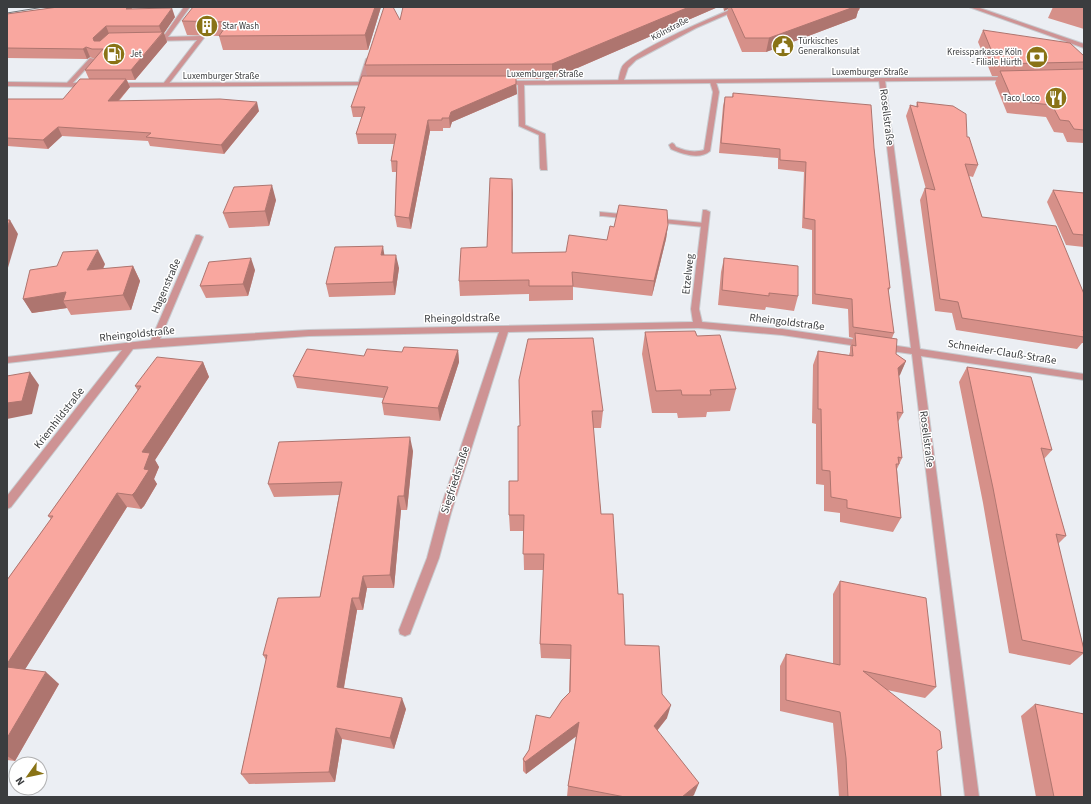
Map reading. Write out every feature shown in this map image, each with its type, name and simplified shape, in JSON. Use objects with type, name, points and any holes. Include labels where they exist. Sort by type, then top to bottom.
[{"type":"street","points":[[164,39],[188,7]]},
{"type":"street","name":"Kölnstraße","points":[[621,82],[625,67],[634,59],[728,10],[741,7]]},
{"type":"street","points":[[972,7],[1084,46]]},
{"type":"street","points":[[148,39],[201,38],[165,85]]},
{"type":"street","points":[[361,84],[372,51]]},
{"type":"street","points":[[68,85],[92,59]]},
{"type":"street","name":"Luxemburger Straße","points":[[497,83],[1014,79]]},
{"type":"street","name":"Rosellstraße","points":[[882,80],[972,797]]},
{"type":"street","points":[[672,145],[673,148],[680,151],[696,154],[707,151],[716,92],[713,82]]},
{"type":"street","points":[[521,83],[522,126],[542,134],[544,168]]},
{"type":"street","points":[[7,84],[90,85]]},
{"type":"street","name":"Luxemburger Straße","points":[[105,85],[377,84]]},
{"type":"street","name":"Etzelweg","points":[[698,324],[695,309],[706,212]]},
{"type":"street","points":[[603,214],[704,225]]},
{"type":"street","name":"Hagenstraße","points":[[154,343],[199,237]]},
{"type":"street","name":"Rheingoldstraße","points":[[7,360],[154,343],[309,333],[504,330],[698,324],[782,332],[916,351]]},
{"type":"street","name":"Siegfriedstraße","points":[[405,630],[433,558],[444,512],[504,330]]},
{"type":"street","name":"Kriemhildstraße","points":[[7,504],[112,371],[129,347]]},
{"type":"street","name":"Schneider-Clauß-Straße","points":[[916,351],[1084,377]]},
{"type":"building","points":[[58,7],[128,7],[126,9],[172,8],[159,26],[106,26],[93,38],[94,41],[100,41],[109,33],[163,32],[131,70],[85,70],[103,49],[92,49],[86,47],[83,49],[7,48],[7,14]]},
{"type":"building","points":[[193,7],[375,7],[365,35],[219,36],[229,22],[182,21]]},
{"type":"building","points":[[384,7],[393,7],[400,20],[403,7],[689,7],[552,64],[365,65]]},
{"type":"building","points":[[731,7],[854,7],[769,38],[745,38]]},
{"type":"building","points":[[983,30],[1070,43],[1084,56],[1084,62],[997,64]]},
{"type":"building","points":[[1084,69],[1084,130],[1074,129],[1069,121],[1060,120],[1052,105],[1013,101],[1000,71]]},
{"type":"building","points":[[362,76],[516,76],[516,84],[451,112],[449,118],[442,118],[442,120],[428,120],[409,218],[395,216],[397,161],[391,161],[396,134],[356,134],[365,107],[351,107]]},
{"type":"building","points":[[80,79],[126,79],[108,101],[220,99],[257,102],[221,145],[146,137],[151,133],[58,127],[43,140],[7,138],[7,99],[63,99]]},
{"type":"building","points":[[733,93],[871,105],[874,148],[890,288],[888,288],[894,333],[853,327],[852,299],[815,294],[815,220],[804,218],[806,162],[780,160],[780,149],[721,143],[725,97],[733,97]]},
{"type":"building","points":[[917,102],[953,106],[966,114],[967,137],[969,137],[978,165],[965,164],[982,217],[1056,226],[1084,294],[1084,337],[962,318],[958,302],[940,299],[925,188],[935,190],[910,105],[918,107]]},
{"type":"building","points":[[490,178],[512,179],[512,253],[566,252],[569,235],[607,240],[610,226],[614,227],[619,205],[667,210],[668,225],[654,281],[572,272],[573,286],[529,286],[529,280],[459,281],[461,248],[487,247]]},
{"type":"building","points":[[272,185],[265,211],[223,213],[234,187]]},
{"type":"building","points":[[1053,190],[1084,193],[1084,235],[1073,234]]},
{"type":"building","points":[[7,220],[10,220],[7,228]]},
{"type":"building","points":[[383,246],[381,255],[396,255],[393,282],[326,284],[335,247]]},
{"type":"building","points":[[98,250],[87,270],[133,266],[123,295],[63,301],[66,292],[23,299],[30,270],[57,266],[63,252]]},
{"type":"building","points":[[251,258],[243,284],[200,286],[209,262]]},
{"type":"building","points":[[724,258],[798,266],[798,296],[769,293],[769,296],[722,290]]},
{"type":"building","points":[[695,331],[697,336],[720,335],[736,389],[710,390],[711,395],[682,395],[681,390],[656,391],[645,332]]},
{"type":"building","points":[[855,333],[897,339],[896,354],[906,361],[898,368],[903,413],[897,412],[902,458],[898,457],[899,464],[896,464],[901,518],[847,508],[847,500],[831,497],[830,471],[822,470],[821,409],[818,409],[818,351],[853,356],[852,345],[856,346]]},
{"type":"building","points":[[593,338],[603,411],[592,411],[601,514],[613,514],[618,594],[623,594],[625,645],[659,646],[662,694],[671,705],[654,726],[699,783],[682,797],[625,797],[568,786],[579,722],[525,762],[523,759],[529,750],[536,715],[550,718],[562,700],[570,692],[571,645],[540,644],[544,554],[523,554],[524,515],[509,515],[509,481],[518,481],[518,426],[520,426],[519,380],[528,339]]},
{"type":"building","points":[[404,347],[458,350],[438,408],[382,403],[388,387],[293,376],[307,349],[364,356],[367,349],[402,352]]},
{"type":"building","points":[[157,357],[203,362],[142,452],[150,453],[144,469],[149,470],[135,492],[132,495],[117,493],[7,664],[7,580],[53,516],[48,516],[141,386],[135,386]]},
{"type":"building","points":[[967,367],[1031,377],[1052,450],[1041,448],[1066,536],[1056,534],[1084,653],[1022,640],[993,488]]},
{"type":"building","points":[[30,372],[22,401],[7,403],[7,376]]},
{"type":"building","points":[[410,437],[404,496],[398,496],[390,575],[363,576],[359,598],[352,598],[337,687],[402,698],[390,738],[336,728],[329,772],[241,774],[267,655],[263,655],[278,598],[320,597],[342,482],[268,484],[279,442]]},
{"type":"building","points":[[840,581],[926,598],[936,687],[863,671],[940,731],[942,748],[937,751],[941,797],[848,797],[846,758],[840,712],[786,700],[786,654],[840,665]]},
{"type":"building","points":[[7,667],[46,672],[7,738]]},
{"type":"building","points":[[1035,704],[1084,714],[1084,797],[1054,797]]},
{"type":"tram line","points":[[7,13],[44,7]]},
{"type":"place","name":"Star Wash","points":[[207,26]]},
{"type":"place","name":"Türkisches Generalkonsulat","points":[[783,46]]},
{"type":"place","name":"Jet","points":[[114,54]]},
{"type":"place","name":"Kreissparkasse Köln - Filiale Hürth","points":[[1037,57]]},
{"type":"place","name":"Taco Loco","points":[[1056,98]]}]
